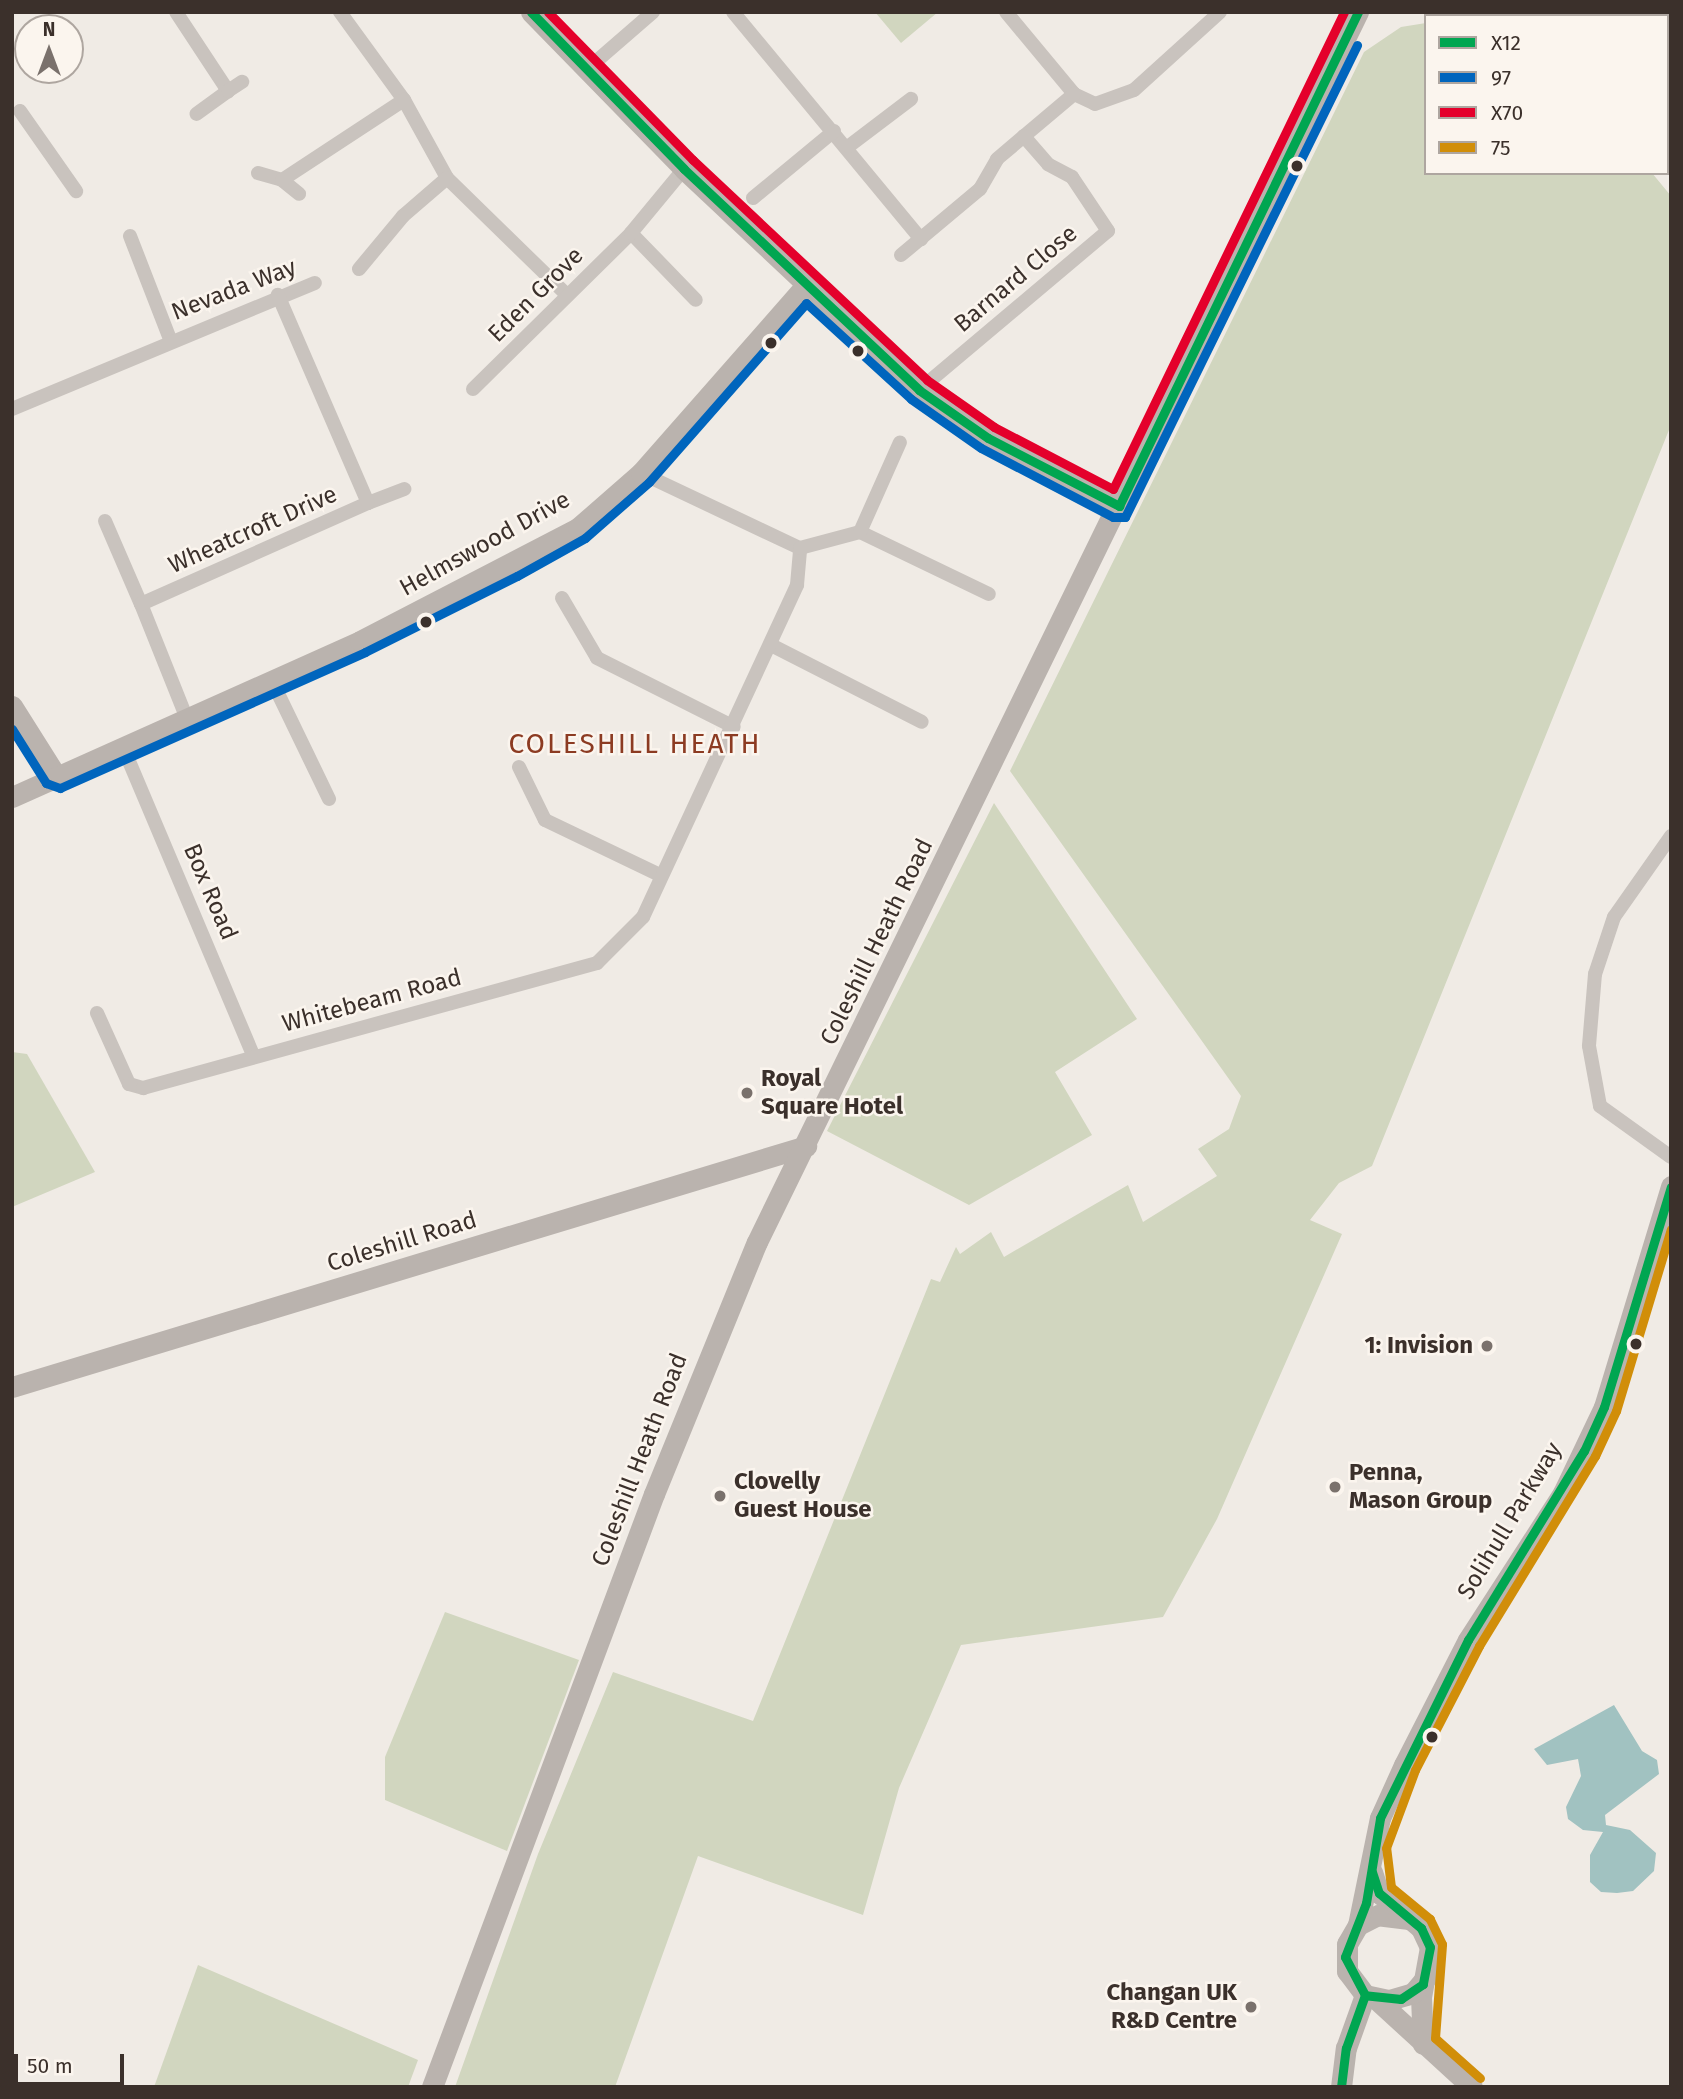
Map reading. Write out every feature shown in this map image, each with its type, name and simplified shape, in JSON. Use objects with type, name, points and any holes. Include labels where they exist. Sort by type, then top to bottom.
[{"type":"street","points":[[176,12],[229,91]]},
{"type":"street","points":[[340,12],[404,100],[447,178],[567,295]]},
{"type":"street","points":[[531,12],[584,71],[684,169],[805,286],[919,390],[988,438],[1119,506]]},
{"type":"street","points":[[584,71],[653,12]]},
{"type":"street","points":[[733,12],[849,146],[921,239]]},
{"type":"street","points":[[1006,12],[1074,94],[1095,104],[1122,97],[1220,12]]},
{"type":"street","name":"Coleshill Heath Road","points":[[432,2087],[713,1343],[806,1146],[1358,12]]},
{"type":"street","name":"Coleshill Heath Road","points":[[1346,40],[1374,12]]},
{"type":"street","points":[[196,114],[242,82]]},
{"type":"street","points":[[901,256],[980,189],[997,159],[1074,94]]},
{"type":"street","points":[[849,146],[911,99]]},
{"type":"street","points":[[282,180],[404,100]]},
{"type":"street","points":[[15,109],[76,191]]},
{"type":"street","points":[[753,198],[834,131]]},
{"type":"street","name":"Barnard Close","points":[[919,390],[1108,231],[1072,177],[1048,164],[1024,136]]},
{"type":"street","name":"Eden Grove","points":[[473,389],[631,233],[684,169]]},
{"type":"street","points":[[257,173],[282,180],[299,194]]},
{"type":"street","points":[[359,269],[403,216],[447,178]]},
{"type":"street","points":[[631,233],[695,300]]},
{"type":"street","name":"Nevada Way","points":[[130,236],[170,339]]},
{"type":"street","name":"Nevada Way","points":[[12,409],[170,339],[278,295],[315,283]]},
{"type":"street","name":"Helmswood Drive","points":[[12,797],[272,681],[578,528],[641,473],[805,286]]},
{"type":"street","name":"Wheatcroft Drive","points":[[141,604],[368,503],[278,295]]},
{"type":"street","points":[[860,532],[900,442]]},
{"type":"street","points":[[641,473],[800,548],[860,532],[989,594]]},
{"type":"street","points":[[368,503],[404,489]]},
{"type":"street","points":[[105,521],[187,719]]},
{"type":"street","name":"Whitebeam Road","points":[[97,1013],[129,1084],[138,1088],[597,963],[643,917],[771,645],[802,568],[800,548]]},
{"type":"street","points":[[562,598],[597,658],[734,727]]},
{"type":"street","points":[[771,645],[922,722]]},
{"type":"street","points":[[272,681],[329,799]]},
{"type":"street","points":[[12,706],[57,776]]},
{"type":"street","name":"Box Road","points":[[123,747],[253,1055]]},
{"type":"street","points":[[519,767],[545,820],[660,876]]},
{"type":"street","points":[[1671,836],[1614,916],[1595,974],[1590,1046],[1600,1106],[1671,1157]]},
{"type":"street","name":"Coleshill Road","points":[[12,1387],[806,1146]]},
{"type":"street","name":"Solihull Parkway","points":[[1358,1925],[1372,1872],[1380,1818],[1404,1765],[1468,1640],[1563,1493],[1604,1407],[1671,1186]]},
{"type":"street","points":[[1372,1872],[1379,1893],[1409,1919],[1430,1947],[1428,1975],[1421,1997],[1423,2043]]},
{"type":"street","points":[[1409,1919],[1378,1915],[1358,1925],[1345,1957],[1371,1997],[1472,2087]]},
{"type":"street","points":[[1371,1997],[1401,1999],[1428,1975]]},
{"type":"street","points":[[1342,2087],[1346,2048],[1371,1997]]},
{"type":"green space","points":[[875,12],[938,12],[901,43]]},
{"type":"green space","points":[[1424,23],[1424,175],[1654,175],[1671,196],[1671,425],[1372,1166],[1339,1183],[1310,1220],[1342,1234],[1217,1519],[1163,1617],[961,1645],[899,1788],[863,1915],[698,1856],[615,2087],[455,2087],[538,1854],[613,1672],[753,1721],[931,1279],[940,1282],[956,1247],[960,1254],[991,1232],[1004,1257],[1128,1185],[1143,1222],[1217,1176],[1198,1149],[1229,1129],[1241,1096],[1010,771],[1364,52],[1401,27]]},
{"type":"green space","points":[[994,803],[1137,1019],[1055,1072],[1092,1135],[969,1205],[827,1131]]},
{"type":"green space","points":[[12,1052],[27,1054],[95,1172],[12,1207]]},
{"type":"green space","points":[[445,1612],[579,1660],[507,1851],[385,1800],[385,1757]]},
{"type":"green space","points":[[198,1965],[418,2060],[408,2087],[154,2087]]},
{"type":"water","points":[[1614,1705],[1642,1751],[1657,1760],[1659,1774],[1605,1815],[1606,1825],[1630,1830],[1656,1853],[1654,1871],[1633,1891],[1617,1893],[1601,1892],[1590,1882],[1590,1855],[1603,1832],[1583,1830],[1568,1819],[1566,1807],[1581,1776],[1578,1759],[1547,1765],[1534,1749]]},
{"type":"transit line","name":"X12","points":[[531,12],[684,169],[919,390],[988,438],[1119,506],[1358,12]]},
{"type":"transit line","name":"X70","points":[[548,12],[693,160],[927,380],[994,427],[1113,489],[1344,12]]},
{"type":"transit line","name":"97","points":[[12,729],[46,783],[60,788],[365,652],[517,576],[585,538],[649,482],[806,303],[911,399],[981,448],[1113,517],[1125,517],[1357,45]]},
{"type":"transit line","name":"X12","points":[[1372,1872],[1379,1893],[1421,1928],[1430,1947],[1423,1984],[1401,1999],[1365,1995],[1345,1957],[1366,1903],[1380,1818],[1468,1640],[1584,1451],[1604,1407],[1671,1187]]},
{"type":"transit line","name":"75","points":[[1480,2078],[1435,2038],[1442,1944],[1430,1919],[1391,1887],[1386,1848],[1415,1770],[1479,1646],[1595,1456],[1616,1411],[1671,1229]]},
{"type":"transit line","name":"X12","points":[[1341,2087],[1346,2048],[1365,1995]]},
{"type":"place","name":"Royal Square Hotel","points":[[747,1093]]},
{"type":"place","name":"1: Invision","points":[[1487,1346]]},
{"type":"place","name":"Penna, Mason Group","points":[[1335,1487]]},
{"type":"place","name":"Clovelly Guest House","points":[[720,1496]]},
{"type":"place","name":"Changan UK R&D Centre","points":[[1251,2007]]},
{"type":"district","name":"COLESHILL HEATH","points":[[635,744]]}]
